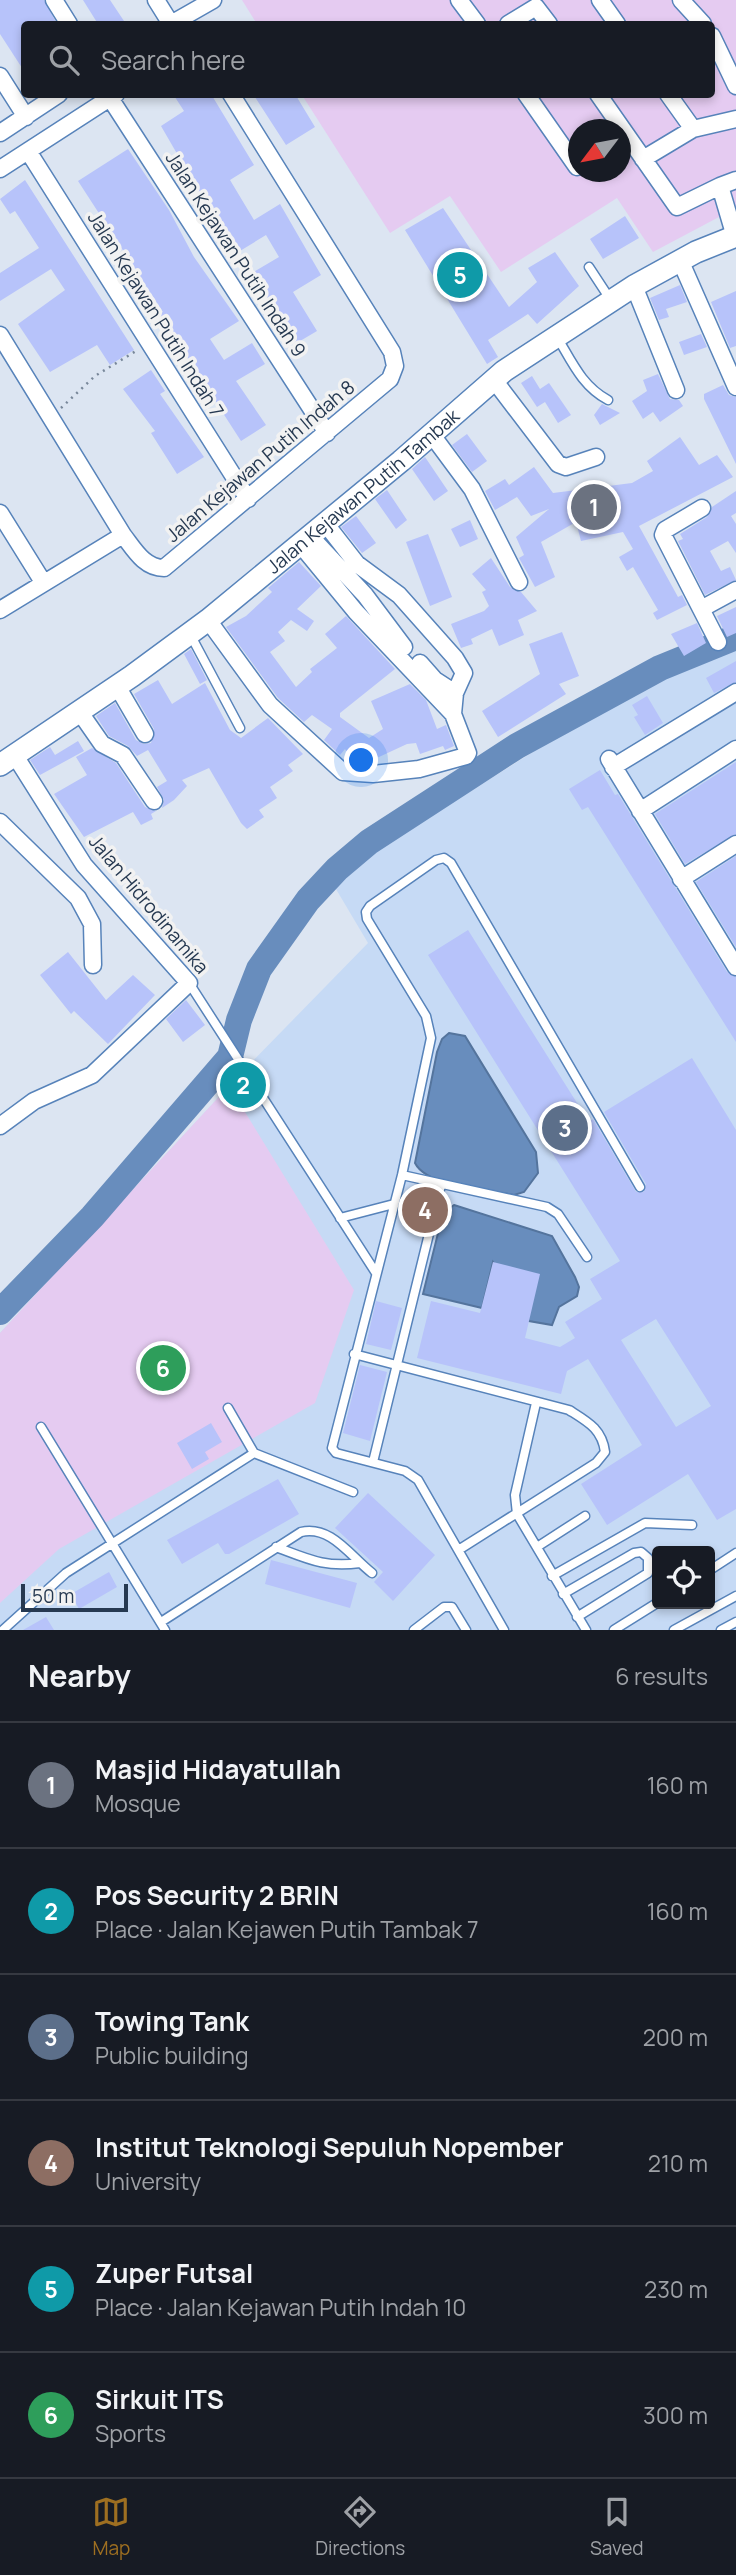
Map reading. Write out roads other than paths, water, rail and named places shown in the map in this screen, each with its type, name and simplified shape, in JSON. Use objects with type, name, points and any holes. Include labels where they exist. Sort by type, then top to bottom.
[{"type":"street","points":[[54,0],[67,21]]},
{"type":"street","points":[[156,0],[169,21]]},
{"type":"street","points":[[176,21],[213,0]]},
{"type":"street","points":[[460,0],[475,21]]},
{"type":"street","points":[[514,0],[524,14]]},
{"type":"street","points":[[600,0],[615,21]]},
{"type":"street","points":[[681,0],[699,21]]},
{"type":"street","points":[[513,21],[536,6],[547,21]]},
{"type":"street","points":[[715,42],[736,86]]},
{"type":"street","points":[[0,76],[26,117]]},
{"type":"street","points":[[0,133],[53,98]]},
{"type":"street","points":[[0,169],[110,98]]},
{"type":"street","name":"Jalan Kejawan Putih Indah 9","points":[[114,98],[327,433]]},
{"type":"street","name":"Jalan Kejawan Putih Indah 8","points":[[0,335],[123,535],[145,562],[155,568],[164,568],[390,379],[395,366],[392,352],[233,98]]},
{"type":"street","points":[[529,98],[568,154]]},
{"type":"street","points":[[601,98],[677,207],[736,180]]},
{"type":"street","points":[[671,98],[693,129]]},
{"type":"street","points":[[643,159],[693,129],[736,119]]},
{"type":"street","name":"Jalan Kejawan Putih Indah 7","points":[[28,151],[248,499]]},
{"type":"street","points":[[720,186],[736,237]]},
{"type":"street","name":"Jalan Kejawan Putih Tambak","points":[[7,760],[117,686],[208,620],[432,435],[494,380],[634,286],[680,260],[736,237]]},
{"type":"street","points":[[680,260],[736,387]]},
{"type":"street","points":[[634,286],[676,390]]},
{"type":"street","points":[[494,380],[558,464],[566,467],[596,457]]},
{"type":"street","points":[[432,435],[472,489],[519,582]]},
{"type":"street","points":[[702,508],[665,530],[663,535],[719,642]]},
{"type":"street","points":[[0,513],[43,582]]},
{"type":"street","points":[[0,610],[123,535]]},
{"type":"street","points":[[312,535],[399,595],[455,658],[464,673],[455,693],[453,714]]},
{"type":"street","points":[[312,535],[365,595],[399,643],[435,680],[455,693]]},
{"type":"street","points":[[208,620],[270,705],[343,772],[373,774],[419,769],[466,756],[468,753],[453,714],[356,612],[312,535]]},
{"type":"street","points":[[365,595],[377,579]]},
{"type":"street","points":[[701,609],[736,590]]},
{"type":"street","points":[[117,686],[145,734]]},
{"type":"street","points":[[736,692],[611,763],[736,967]]},
{"type":"street","points":[[79,710],[102,744],[123,755],[154,801]]},
{"type":"street","points":[[640,811],[736,749]]},
{"type":"street","name":"Jalan Hidrodinamika","points":[[7,760],[84,865],[189,982]]},
{"type":"street","points":[[0,822],[78,898],[92,924],[93,965]]},
{"type":"street","points":[[681,879],[736,845]]},
{"type":"street","points":[[721,944],[736,935]]},
{"type":"street","points":[[0,1126],[34,1101],[92,1075],[189,982]]},
{"type":"lane","points":[[589,267],[611,301]]},
{"type":"lane","points":[[557,337],[591,390],[608,400]]},
{"type":"lane","points":[[190,633],[240,728]]},
{"type":"lane","points":[[505,1630],[418,1480],[405,1471],[336,1453],[332,1448],[402,1175],[431,1038],[430,1027],[366,912],[370,906],[444,858],[450,863],[640,1187]]},
{"type":"lane","name":"Jalan Hidrodinamika","points":[[189,982],[376,1273]]},
{"type":"lane","points":[[402,1175],[547,1207],[558,1214],[587,1257]]},
{"type":"lane","points":[[373,1462],[441,1185]]},
{"type":"lane","points":[[340,1218],[394,1203]]},
{"type":"lane","points":[[354,1354],[569,1410],[593,1425],[603,1438],[605,1452],[596,1463],[460,1549]]},
{"type":"lane","points":[[536,1403],[515,1495],[517,1514],[586,1630]]},
{"type":"lane","points":[[228,1408],[254,1453],[353,1492]]},
{"type":"lane","points":[[41,1426],[163,1626],[276,1546],[301,1532],[314,1529],[326,1532],[372,1573]]},
{"type":"lane","points":[[3,1630],[66,1573],[254,1453]]},
{"type":"lane","points":[[537,1548],[585,1516]]},
{"type":"lane","points":[[552,1576],[645,1523],[692,1525]]},
{"type":"lane","points":[[276,1546],[319,1564],[337,1567],[360,1563]]},
{"type":"lane","points":[[563,1594],[634,1553],[641,1552],[648,1558],[648,1573],[577,1617]]},
{"type":"lane","points":[[715,1567],[736,1553]]},
{"type":"lane","points":[[674,1630],[736,1596]]},
{"type":"lane","points":[[614,1630],[652,1606]]},
{"type":"lane","points":[[414,1630],[444,1607],[452,1607],[466,1630]]},
{"type":"lane","points":[[721,1630],[736,1622]]},
{"type":"water","points":[[449,1033],[465,1036],[536,1152],[538,1173],[524,1192],[514,1195],[445,1182],[422,1171],[415,1163],[437,1052],[442,1039]]},
{"type":"water","points":[[454,1205],[552,1236],[579,1287],[577,1296],[559,1307],[552,1325],[529,1321],[493,1262],[482,1308],[423,1294],[443,1213]]},
{"type":"waterway","points":[[0,1312],[92,1217],[230,1057],[239,1020],[259,969],[308,900],[337,869],[369,842],[517,746],[660,668],[736,637]]},
{"type":"place","name":"Zuper Futsal","points":[[460,275]]},
{"type":"place","name":"Masjid Hidayatullah","points":[[594,507]]},
{"type":"place","name":"Pos Security 2 BRIN","points":[[243,1085]]},
{"type":"place","name":"Towing Tank","points":[[565,1128]]},
{"type":"place","name":"Institut Teknologi Sepuluh Nopember","points":[[425,1210]]},
{"type":"place","name":"Sirkuit ITS","points":[[163,1368]]}]
